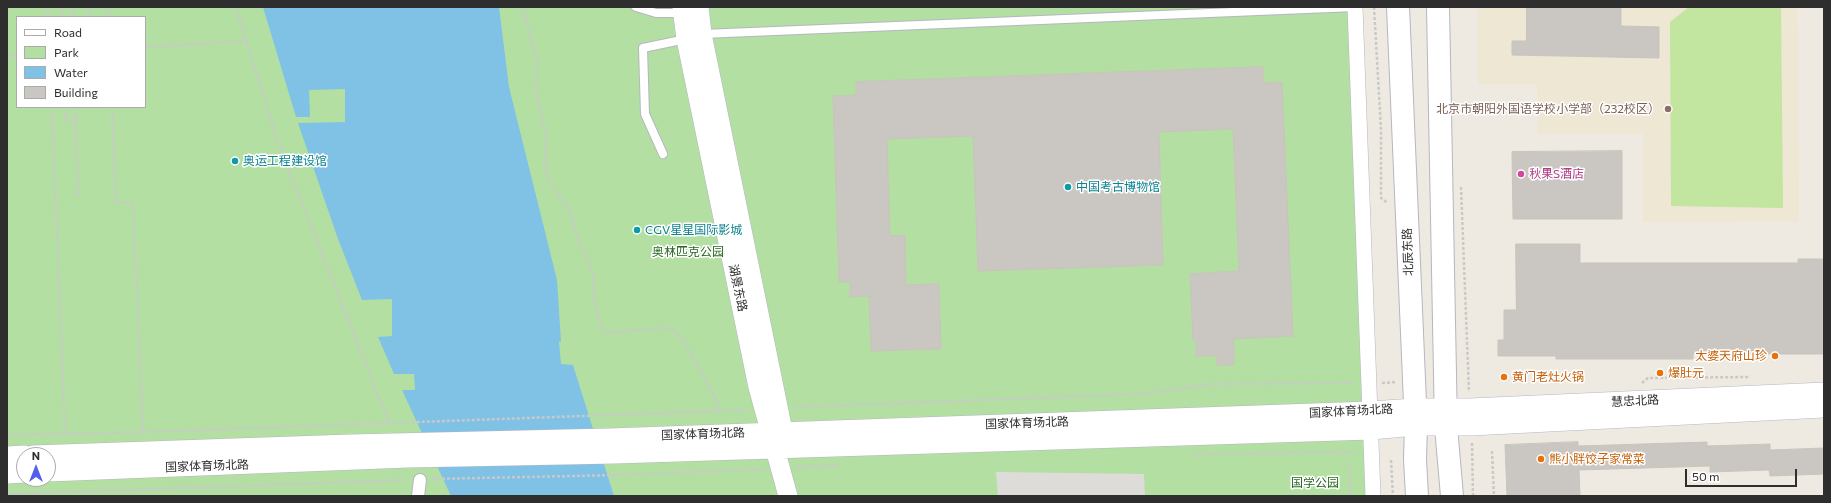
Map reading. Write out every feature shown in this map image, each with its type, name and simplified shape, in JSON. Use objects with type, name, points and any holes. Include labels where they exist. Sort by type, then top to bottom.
[{"type":"main road","name":"北辰东路","points":[[1398,7],[1413,382],[1416,417],[1415,460],[1417,496]]},
{"type":"main road","points":[[1438,7],[1446,418],[1452,496]]},
{"type":"street","points":[[1355,7],[1373,496]]},
{"type":"street","name":"湖景东路","points":[[688,9],[771,408],[779,440],[788,496]]},
{"type":"street","name":"慧忠北路","points":[[1470,417],[1824,392]]},
{"type":"street","name":"慧忠北路","points":[[1446,418],[1824,408]]},
{"type":"street","name":"国家体育场北路","points":[[56,454],[350,444],[410,448],[612,446],[779,440],[1370,411],[1416,417],[1446,418]]},
{"type":"street","name":"国家体育场北路","points":[[779,440],[1371,430],[1416,417]]},
{"type":"street","name":"湖景东路","points":[[779,440],[800,496]]},
{"type":"street","name":"国家体育场北路","points":[[56,472],[366,460],[410,448]]},
{"type":"street","points":[[418,496],[424,479]]},
{"type":"lane","points":[[636,7],[656,14],[688,9]]},
{"type":"lane","points":[[663,154],[645,114],[643,48],[694,37],[1355,7]]},
{"type":"path","points":[[236,7],[276,137],[390,423],[410,448]]},
{"type":"path","points":[[525,7],[525,16],[537,61],[536,93],[546,134],[545,165],[549,182],[570,210],[576,234],[593,273],[594,300],[602,330],[606,333],[662,328],[674,330],[682,338],[716,400],[719,411]]},
{"type":"path","points":[[1374,7],[1381,129],[1381,198],[1407,218]]},
{"type":"path","points":[[146,47],[247,41]]},
{"type":"path","points":[[52,108],[65,434]]},
{"type":"path","points":[[65,108],[66,121],[76,121]]},
{"type":"path","points":[[76,108],[78,195]]},
{"type":"path","points":[[112,108],[116,203],[133,203],[143,432]]},
{"type":"path","points":[[1461,184],[1466,356],[1473,496]]},
{"type":"path","points":[[7,435],[403,423],[1140,394],[1211,384],[1413,382]]},
{"type":"path","points":[[1492,451],[1494,496]]},
{"type":"path","points":[[1392,460],[1393,496]]},
{"type":"path","points":[[1349,464],[1351,496]]},
{"type":"path","points":[[7,494],[424,479],[618,475]]},
{"type":"shaded area","name":"北京市朝阳外国语学校小学部（232校区）","points":[[1478,7],[1798,7],[1799,221],[1643,222],[1643,134],[1538,134],[1537,84],[1478,84]]},
{"type":"shaded area","points":[[996,472],[1144,474],[1145,496],[998,496]]},
{"type":"green space","name":"奥林匹克公园","points":[[7,7],[1350,7],[1368,496],[7,496]]},
{"type":"green space","points":[[1689,7],[1781,7],[1783,208],[1671,206],[1670,22]]},
{"type":"water","points":[[263,7],[499,7],[509,87],[557,280],[561,364],[573,365],[614,496],[451,496],[402,390],[415,390],[414,374],[394,374],[378,337],[392,336],[392,299],[362,300],[338,239],[298,123],[345,122],[345,89],[309,90],[310,117],[296,117]]},
{"type":"building","points":[[1527,7],[1621,7],[1621,26],[1659,27],[1659,58],[1512,55],[1512,41],[1526,41]]},
{"type":"building","name":"中国考古博物馆","points":[[1263,67],[1263,83],[1282,82],[1293,336],[1234,339],[1234,365],[1217,365],[1217,356],[1196,356],[1196,340],[1193,340],[1190,274],[1239,271],[1233,129],[1159,132],[1163,265],[978,271],[973,136],[887,139],[890,236],[905,235],[906,285],[939,284],[941,349],[871,351],[869,296],[850,297],[850,282],[839,282],[833,96],[856,95],[856,82]]},
{"type":"building","points":[[1622,151],[1622,219],[1513,219],[1512,152]]},
{"type":"building","points":[[1516,244],[1580,244],[1580,263],[1798,263],[1798,259],[1824,259],[1824,354],[1693,354],[1693,359],[1556,359],[1556,356],[1498,356],[1498,340],[1504,340],[1504,310],[1516,310]]},
{"type":"building","points":[[1578,442],[1578,446],[1707,442],[1707,446],[1770,444],[1770,450],[1824,448],[1824,474],[1770,476],[1769,470],[1710,472],[1710,466],[1579,470],[1580,496],[1507,496],[1505,445]]},
{"type":"place","name":"北京市朝阳外国语学校小学部（232校区）","points":[[1668,109]]},
{"type":"place","name":"奥运工程建设馆","points":[[235,161]]},
{"type":"place","name":"秋果S酒店","points":[[1521,174]]},
{"type":"place","name":"中国考古博物馆","points":[[1068,187]]},
{"type":"place","name":"CGV星星国际影城","points":[[637,230]]},
{"type":"place","name":"太婆天府山珍","points":[[1775,356]]},
{"type":"place","name":"爆肚元","points":[[1660,373]]},
{"type":"place","name":"黄门老灶火锅","points":[[1504,377]]},
{"type":"place","name":"熊小胖饺子家常菜","points":[[1541,459]]},
{"type":"park label","name":"国学公园","points":[[1315,483]]}]
